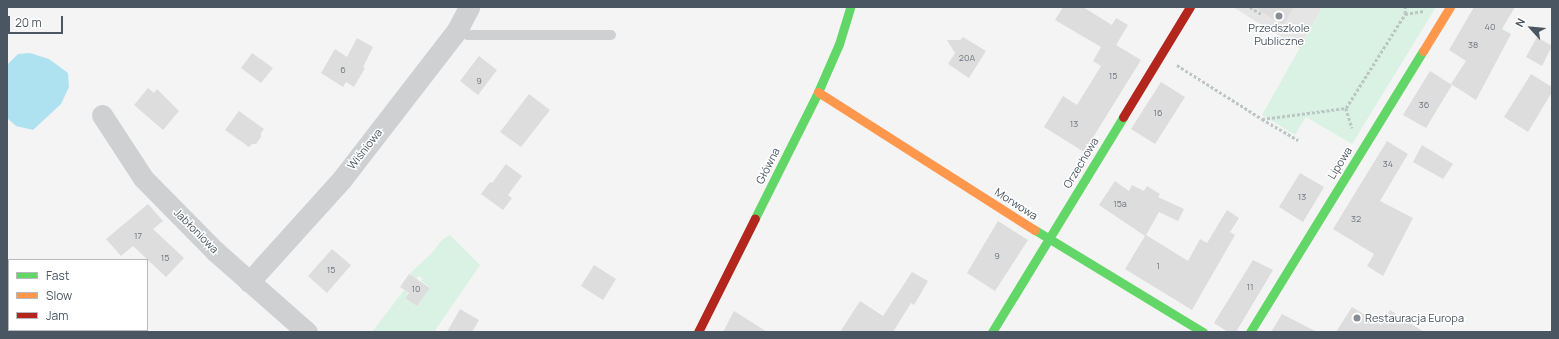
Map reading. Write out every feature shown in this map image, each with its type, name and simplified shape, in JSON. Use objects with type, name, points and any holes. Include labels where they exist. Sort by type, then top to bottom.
[{"type":"street","name":"Wiśniowa","points":[[249,282],[342,179],[457,30],[469,7]]},
{"type":"street","name":"Główna","points":[[698,332],[818,92],[839,44],[850,7]]},
{"type":"street","name":"Orzechowa","points":[[995,331],[1190,7]]},
{"type":"street","name":"Lipowa","points":[[1250,332],[1450,7]]},
{"type":"street","name":"Morwowa","points":[[818,92],[1049,239],[1203,332]]},
{"type":"street","name":"Jabłoniowa","points":[[102,115],[143,178],[215,251],[307,332]]},
{"type":"lane","points":[[457,30],[468,35],[611,35]]},
{"type":"path","points":[[1250,7],[1261,14]]},
{"type":"path","points":[[1262,119],[1346,108],[1405,14],[1405,7]]},
{"type":"path","points":[[1175,63],[1262,119],[1298,140]]},
{"type":"shaded area","points":[[1233,7],[1323,7],[1299,48]]},
{"type":"green space","points":[[1323,7],[1436,7],[1352,144],[1306,117],[1295,135],[1262,115]]},
{"type":"green space","points":[[450,235],[480,265],[434,332],[372,332],[404,290],[408,293],[405,298],[417,306],[430,287],[421,281],[423,279],[419,276],[416,279],[409,274],[431,254],[442,240]]},
{"type":"water","points":[[30,53],[49,59],[68,73],[69,87],[61,104],[33,130],[16,126],[7,118],[7,65],[18,54]]},
{"type":"building","points":[[1063,7],[1083,7],[1112,25],[1116,18],[1128,25],[1116,45],[1141,60],[1084,152],[1044,127],[1063,96],[1077,105],[1101,66],[1093,61],[1101,47],[1055,20]]},
{"type":"building","name":"Przedszkole Publiczne","points":[[1254,7],[1294,7],[1283,25]]},
{"type":"building","points":[[1474,7],[1515,7],[1502,29],[1511,34],[1476,100],[1451,84],[1466,61],[1449,50]]},
{"type":"building","points":[[963,37],[986,51],[969,78],[948,64],[955,53],[947,40],[960,40]]},
{"type":"building","points":[[1537,37],[1552,46],[1542,66],[1526,57]]},
{"type":"building","points":[[357,38],[373,47],[363,67],[365,68],[354,87],[346,82],[343,87],[321,73],[335,49],[347,57]]},
{"type":"building","points":[[252,53],[273,68],[261,83],[241,68]]},
{"type":"building","points":[[479,56],[497,70],[478,95],[460,81]]},
{"type":"building","points":[[1430,71],[1452,85],[1426,128],[1403,115]]},
{"type":"building","points":[[1531,74],[1552,87],[1552,92],[1528,132],[1504,117]]},
{"type":"building","points":[[1161,82],[1185,97],[1155,144],[1131,129]]},
{"type":"building","points":[[148,88],[154,93],[157,89],[179,111],[163,130],[134,105]]},
{"type":"building","points":[[529,94],[550,110],[521,147],[500,132]]},
{"type":"building","points":[[239,111],[264,129],[256,144],[252,144],[249,147],[225,130]]},
{"type":"building","points":[[1387,141],[1408,154],[1380,201],[1413,218],[1383,276],[1367,266],[1374,254],[1333,229]]},
{"type":"building","points":[[1422,145],[1453,164],[1443,179],[1413,162]]},
{"type":"building","points":[[506,164],[522,176],[508,195],[512,198],[503,210],[481,194],[490,182],[492,183]]},
{"type":"building","points":[[1300,173],[1324,187],[1303,222],[1279,207]]},
{"type":"building","points":[[1115,181],[1129,191],[1132,185],[1144,191],[1147,186],[1160,194],[1158,197],[1184,209],[1178,221],[1159,212],[1146,235],[1188,261],[1200,239],[1207,243],[1227,210],[1239,218],[1230,232],[1235,235],[1192,310],[1125,269],[1145,236],[1099,205]]},
{"type":"building","points":[[148,204],[163,221],[153,229],[184,258],[166,277],[133,246],[121,256],[106,239]]},
{"type":"building","points":[[998,221],[1028,240],[995,291],[967,273]]},
{"type":"building","points":[[332,249],[351,265],[327,293],[308,276]]},
{"type":"building","points":[[1253,260],[1273,270],[1236,332],[1228,332],[1214,323]]},
{"type":"building","points":[[594,265],[616,279],[603,300],[581,286]]},
{"type":"building","points":[[912,272],[928,281],[914,305],[911,303],[893,332],[840,332],[860,301],[883,316]]},
{"type":"building","points":[[409,274],[430,288],[417,306],[405,298],[409,293],[400,287]]},
{"type":"building","name":"Restauracja Europa","points":[[1352,307],[1381,325],[1390,310],[1424,332],[1336,332]]},
{"type":"building","points":[[460,309],[479,320],[472,332],[447,332]]},
{"type":"building","points":[[734,311],[767,332],[723,332]]},
{"type":"building","points":[[1282,314],[1317,332],[1271,332]]},
{"type":"traffic: fast","points":[[755,218],[818,92],[839,44],[850,7]]},
{"type":"traffic: fast","points":[[1250,332],[1423,51]]},
{"type":"traffic: fast","points":[[992,332],[1123,117]]},
{"type":"traffic: fast","points":[[1035,230],[1203,332]]},
{"type":"traffic: slow","points":[[1423,51],[1450,7]]},
{"type":"traffic: slow","points":[[818,92],[1035,230]]},
{"type":"traffic: jam","points":[[1123,117],[1190,7]]},
{"type":"traffic: jam","points":[[698,332],[755,218]]},
{"type":"place","name":"Przedszkole Publiczne","points":[[1279,16]]},
{"type":"place","name":"Restauracja Europa","points":[[1357,318]]}]
